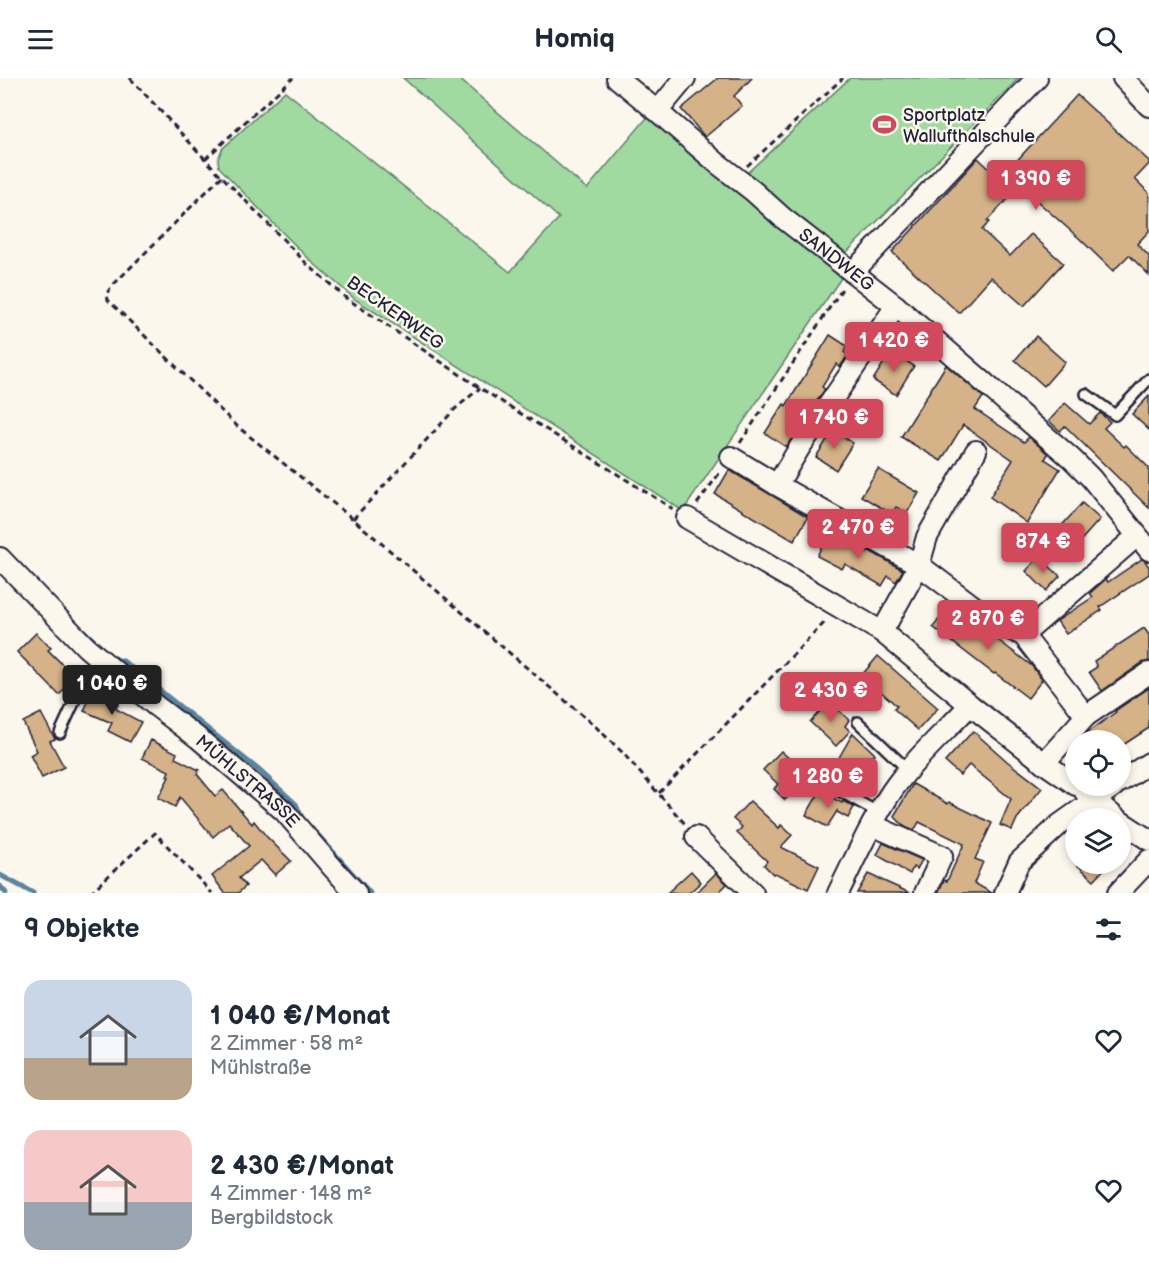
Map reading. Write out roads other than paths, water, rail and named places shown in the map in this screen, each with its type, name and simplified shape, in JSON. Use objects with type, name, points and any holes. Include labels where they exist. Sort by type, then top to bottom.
[{"type":"street","name":"SANDWEG","points":[[617,78],[783,218],[896,306],[1072,459],[1091,478],[1143,543]]},
{"type":"street","points":[[661,106],[685,78]]},
{"type":"street","points":[[853,272],[1037,78]]},
{"type":"street","points":[[1123,78],[1149,106]]},
{"type":"street","points":[[777,485],[800,447],[896,306]]},
{"type":"street","points":[[882,632],[919,565],[927,537],[976,451]]},
{"type":"street","points":[[731,457],[919,565],[997,624],[1023,635],[1086,716]]},
{"type":"street","points":[[687,518],[882,632],[970,705],[1065,778]]},
{"type":"street","points":[[1023,635],[1143,543]]},
{"type":"street","name":"MÜHLSTRASSE","points":[[0,558],[96,656],[284,811],[356,893]]},
{"type":"street","points":[[1044,763],[1086,716],[1149,673]]},
{"type":"street","points":[[838,893],[875,819],[893,790],[908,770],[970,705]]},
{"type":"street","points":[[1131,775],[1149,763]]},
{"type":"street","points":[[1091,796],[1105,808]]},
{"type":"street","points":[[1005,893],[1019,862],[1059,825],[1099,796]]},
{"type":"street","points":[[875,819],[942,856],[925,893]]},
{"type":"street","points":[[1131,828],[1149,840]]},
{"type":"street","points":[[696,837],[753,893]]},
{"type":"street","points":[[1118,893],[1149,860]]},
{"type":"lane","points":[[1086,394],[1115,415],[1149,379]]},
{"type":"lane","points":[[60,733],[96,656]]},
{"type":"lane","points":[[858,722],[908,770]]},
{"type":"lane","points":[[816,778],[875,819]]},
{"type":"waterway","points":[[84,631],[99,645]]},
{"type":"waterway","points":[[110,656],[123,661],[260,771],[296,804],[302,818]]},
{"type":"waterway","points":[[317,834],[370,893]]},
{"type":"waterway","points":[[0,875],[33,893]]},
{"type":"waterway","points":[[0,886],[6,893]]},
{"type":"place","name":"Sportplatz Wallufthalschule","points":[[885,125]]}]
